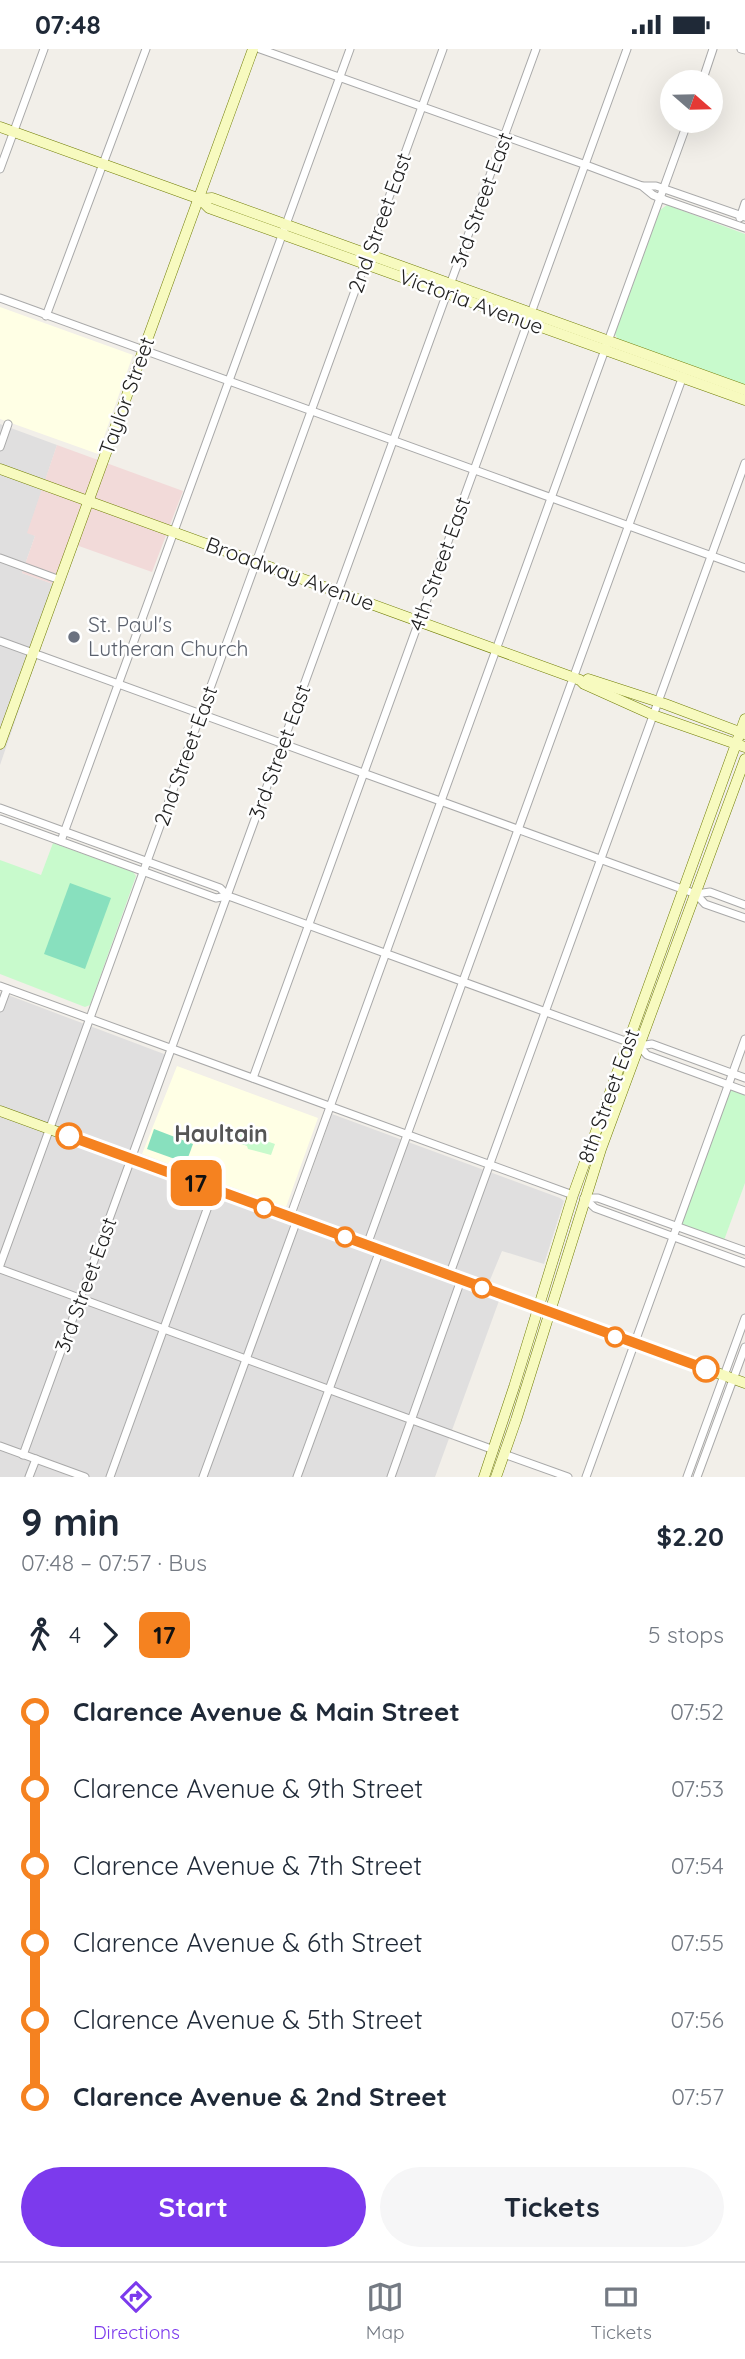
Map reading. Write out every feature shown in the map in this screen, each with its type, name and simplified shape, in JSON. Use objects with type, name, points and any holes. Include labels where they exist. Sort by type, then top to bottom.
[{"type":"main road","name":"Taylor Street","points":[[0,744],[3,727],[33,653],[254,49]]},
{"type":"main road","name":"Victoria Avenue","points":[[0,127],[200,199],[212,198],[283,229],[607,346],[684,373],[745,390]]},
{"type":"main road","name":"Victoria Avenue","points":[[684,373],[745,400]]},
{"type":"main road","name":"Broadway Avenue","points":[[0,469],[577,679],[653,715],[741,745]]},
{"type":"main road","name":"Broadway Avenue","points":[[577,679],[586,679],[658,702],[743,733]]},
{"type":"main road","name":"8th Street East","points":[[484,1477],[499,1452],[548,1312],[579,1197],[628,1042],[741,745],[745,719]]},
{"type":"main road","name":"8th Street East","points":[[496,1477],[499,1452],[538,1308],[745,759]]},
{"type":"main road","points":[[0,1111],[745,1383]]},
{"type":"street","points":[[0,169],[44,49]]},
{"type":"street","points":[[46,316],[146,49]]},
{"type":"street","points":[[260,49],[586,165],[642,187],[659,197],[741,227],[745,203]]},
{"type":"street","points":[[61,841],[350,49]]},
{"type":"street","name":"2nd Street East","points":[[0,1267],[443,49]]},
{"type":"street","name":"3rd Street East","points":[[23,1455],[536,49]]},
{"type":"street","name":"4th Street East","points":[[253,1078],[627,49]]},
{"type":"street","points":[[706,70],[713,49]]},
{"type":"street","points":[[203,1477],[246,1360],[329,1106],[683,133]]},
{"type":"street","points":[[642,187],[663,188],[743,217]]},
{"type":"street","points":[[0,298],[745,568]]},
{"type":"street","points":[[366,1245],[518,830],[577,679],[684,373]]},
{"type":"street","points":[[0,447],[9,424]]},
{"type":"street","points":[[449,1276],[745,463]]},
{"type":"street","points":[[0,558],[60,580]]},
{"type":"street","points":[[0,642],[684,890],[696,894],[710,892],[745,905]]},
{"type":"street","points":[[0,807],[220,888],[228,896],[307,926],[639,1046],[647,1055],[745,1091]]},
{"type":"street","points":[[0,818],[216,898],[228,896]]},
{"type":"street","points":[[696,894],[705,904],[745,918]]},
{"type":"street","points":[[0,1008],[3,988],[579,1197],[595,1208],[745,1263]]},
{"type":"street","points":[[586,1477],[745,1039]]},
{"type":"street","points":[[639,1046],[652,1044],[745,1078]]},
{"type":"street","points":[[110,1477],[214,1190]]},
{"type":"street","points":[[579,1197],[598,1198],[745,1251]]},
{"type":"street","points":[[297,1477],[380,1250]]},
{"type":"street","points":[[0,1267],[80,1299],[568,1477]]},
{"type":"street","points":[[391,1477],[461,1280]]},
{"type":"street","points":[[698,1477],[745,1318]]},
{"type":"street","points":[[687,1477],[729,1377],[745,1347]]},
{"type":"street","points":[[0,1446],[85,1477]]},
{"type":"street","points":[[29,1477],[36,1459]]},
{"type":"shaded area","points":[[0,307],[133,355],[98,454],[0,419]]},
{"type":"shaded area","points":[[0,424],[57,445],[28,532],[35,536],[22,573],[61,587],[0,765]]},
{"type":"shaded area","points":[[57,445],[183,491],[152,572],[76,545],[61,587],[22,573],[35,536],[27,533]]},
{"type":"shaded area","points":[[0,992],[164,1054],[125,1164],[293,1223],[332,1114],[564,1201],[544,1264],[502,1251],[485,1292],[500,1298],[435,1477],[0,1477]]},
{"type":"shaded area","points":[[177,1066],[318,1118],[286,1207],[142,1154]]},
{"type":"green space","points":[[667,205],[745,234],[745,385],[618,340],[615,334],[660,210]]},
{"type":"green space","points":[[53,843],[133,872],[136,876],[90,1005],[85,1007],[0,974],[0,860],[41,875]]},
{"type":"green space","points":[[70,883],[111,898],[85,969],[44,954]]},
{"type":"green space","points":[[728,1085],[745,1091],[745,1183],[723,1243],[677,1226]]},
{"type":"green space","points":[[154,1129],[193,1144],[186,1163],[147,1149]]},
{"type":"green space","points":[[231,1129],[275,1144],[271,1155],[248,1149],[247,1146],[228,1139]]},
{"type":"bus line","name":"17","points":[[69,1136],[706,1369]]},
{"type":"place","name":"St. Paul's Lutheran Church","points":[[74,637]]},
{"type":"district","name":"Haultain","points":[[221,1134]]}]
